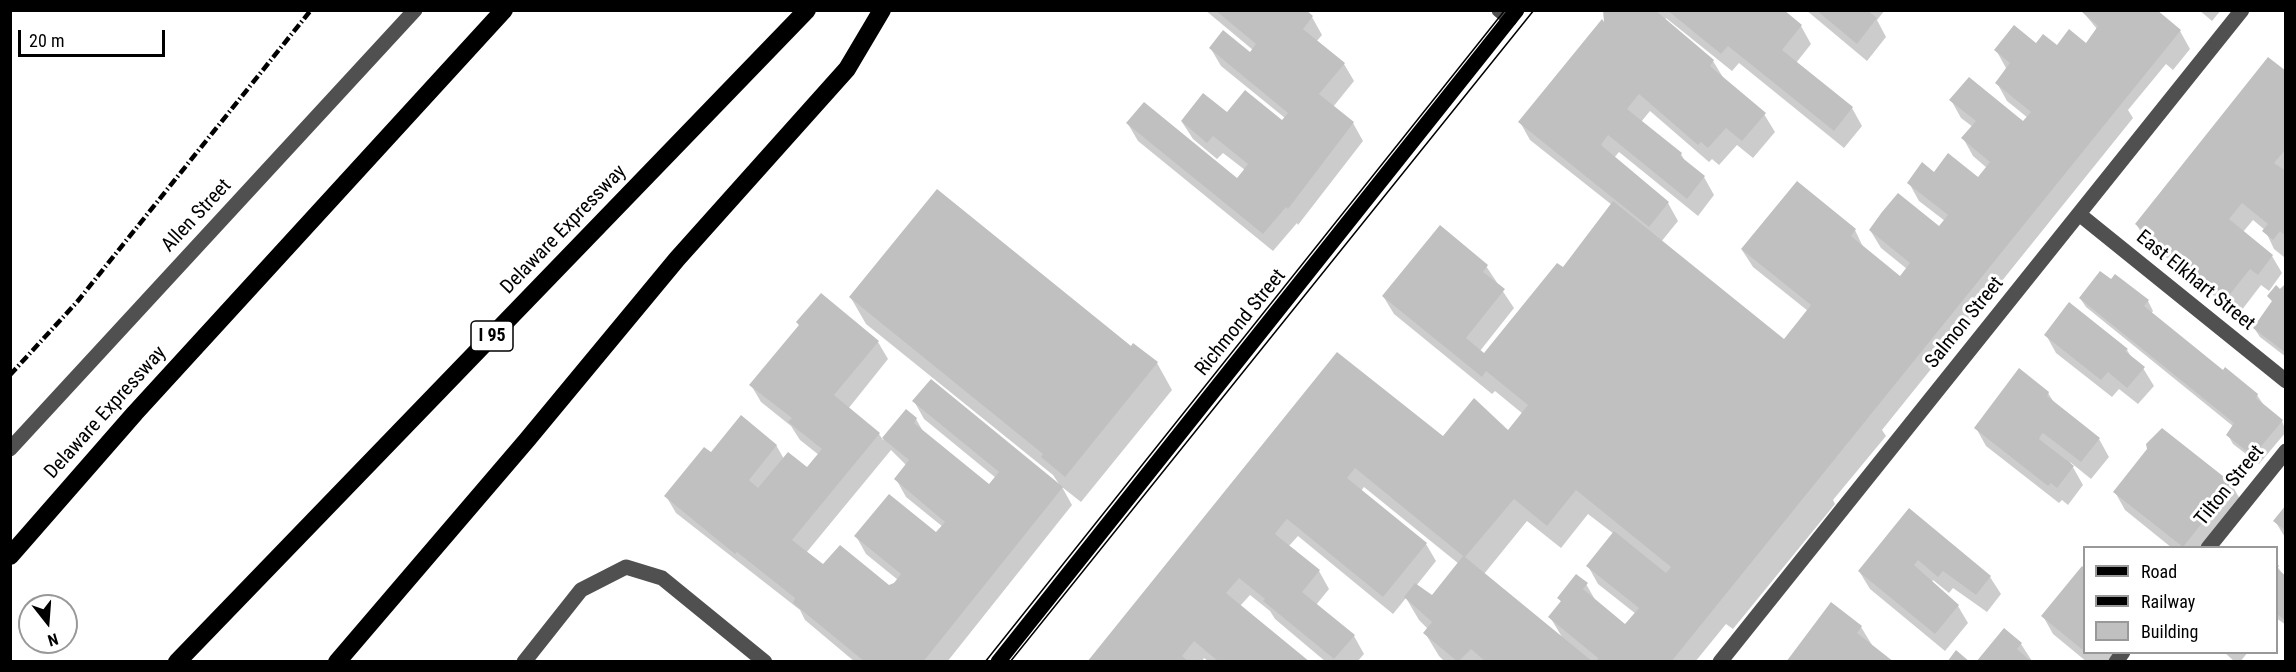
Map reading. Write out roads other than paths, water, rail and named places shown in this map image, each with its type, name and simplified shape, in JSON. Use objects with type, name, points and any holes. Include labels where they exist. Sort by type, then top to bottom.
[{"type":"highway","name":"Delaware Expressway","points":[[10,556],[135,413],[504,10]]},
{"type":"highway","name":"Delaware Expressway","points":[[177,662],[807,10]]},
{"type":"highway","points":[[337,662],[677,259],[847,69],[882,10]]},
{"type":"main road","name":"Richmond Street","points":[[998,662],[1509,13]]},
{"type":"street","name":"Allen Street","points":[[10,449],[415,10]]},
{"type":"street","name":"Salmon Street","points":[[1720,662],[2242,10]]},
{"type":"street","name":"East Elkhart Street","points":[[2079,214],[2286,381]]},
{"type":"street","name":"Tilton Street","points":[[2210,546],[2286,451]]},
{"type":"street","points":[[524,662],[581,590],[626,567],[662,578],[765,662]]},
{"type":"tram line","points":[[985,662],[1505,10]]},
{"type":"tram line","points":[[1010,662],[1534,10]]},
{"type":"railway","points":[[10,375],[77,302],[311,10]]}]
